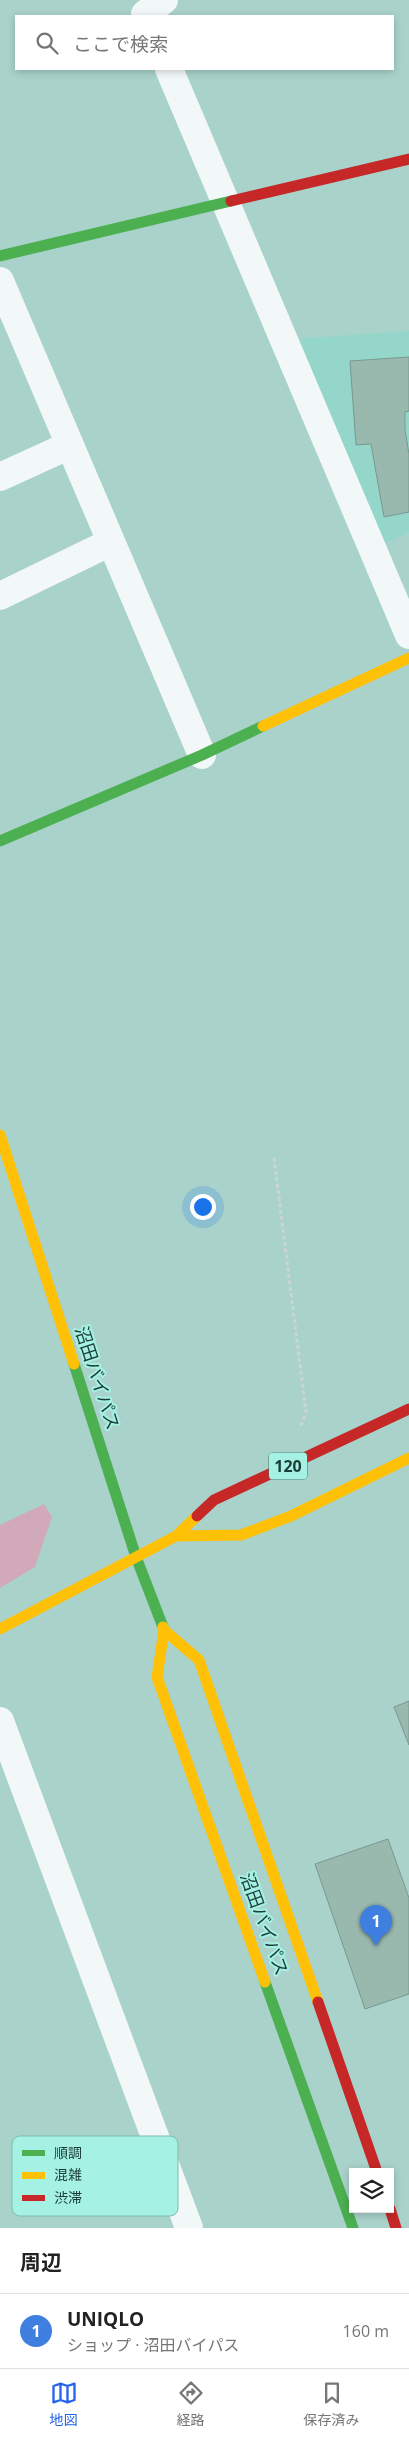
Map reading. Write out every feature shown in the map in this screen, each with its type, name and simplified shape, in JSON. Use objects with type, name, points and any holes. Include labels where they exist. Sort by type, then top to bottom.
[{"type":"main road","points":[[0,256],[409,159]]},
{"type":"main road","points":[[0,841],[202,755],[409,658]]},
{"type":"main road","name":"沼田バイパス","points":[[0,1135],[136,1557],[164,1630],[199,1660],[376,2168]]},
{"type":"main road","name":"120","points":[[0,1629],[176,1536],[214,1500],[409,1408]]},
{"type":"main road","name":"120","points":[[176,1536],[240,1535],[291,1516],[409,1458]]},
{"type":"main road","name":"沼田バイパス","points":[[164,1630],[157,1677],[353,2228]]},
{"type":"main road","points":[[391,2213],[396,2228]]},
{"type":"street","points":[[146,15],[164,0]]},
{"type":"street","points":[[169,70],[409,635]]},
{"type":"street","points":[[0,281],[202,755]]},
{"type":"street","points":[[0,477],[70,445]]},
{"type":"street","points":[[0,596],[111,542]]},
{"type":"street","points":[[0,1721],[155,2136]]},
{"type":"street","points":[[178,2198],[189,2228]]},
{"type":"path","points":[[274,1158],[306,1413],[298,1429]]},
{"type":"shaded area","points":[[409,331],[409,532],[382,545],[295,339]]},
{"type":"shaded area","points":[[44,1504],[52,1517],[35,1567],[0,1588],[0,1525]]},
{"type":"building","points":[[409,357],[409,411],[405,412],[405,430],[409,454],[409,512],[384,517],[371,444],[356,445],[350,361]]},
{"type":"building","points":[[409,1701],[409,1745],[394,1707]]},
{"type":"building","points":[[388,1839],[409,1898],[409,1994],[365,2009],[315,1864]]},
{"type":"traffic: fast","points":[[0,256],[231,201]]},
{"type":"traffic: fast","points":[[0,841],[202,755],[263,726]]},
{"type":"traffic: fast","points":[[74,1364],[136,1557],[163,1627]]},
{"type":"traffic: fast","points":[[265,1982],[353,2228]]},
{"type":"traffic: slow","points":[[263,726],[409,658]]},
{"type":"traffic: slow","points":[[0,1135],[74,1364]]},
{"type":"traffic: slow","points":[[176,1536],[241,1535],[291,1516],[409,1458]]},
{"type":"traffic: slow","points":[[0,1629],[176,1536],[197,1516]]},
{"type":"traffic: slow","points":[[163,1627],[157,1677],[265,1982]]},
{"type":"traffic: slow","points":[[164,1630],[199,1660],[318,2002]]},
{"type":"traffic: jam","points":[[231,201],[409,159]]},
{"type":"traffic: jam","points":[[197,1516],[214,1500],[409,1409]]},
{"type":"traffic: jam","points":[[318,2002],[376,2168]]},
{"type":"traffic: jam","points":[[391,2213],[396,2228]]},
{"type":"place","name":"UNIQLO","points":[[376,1946]]}]
